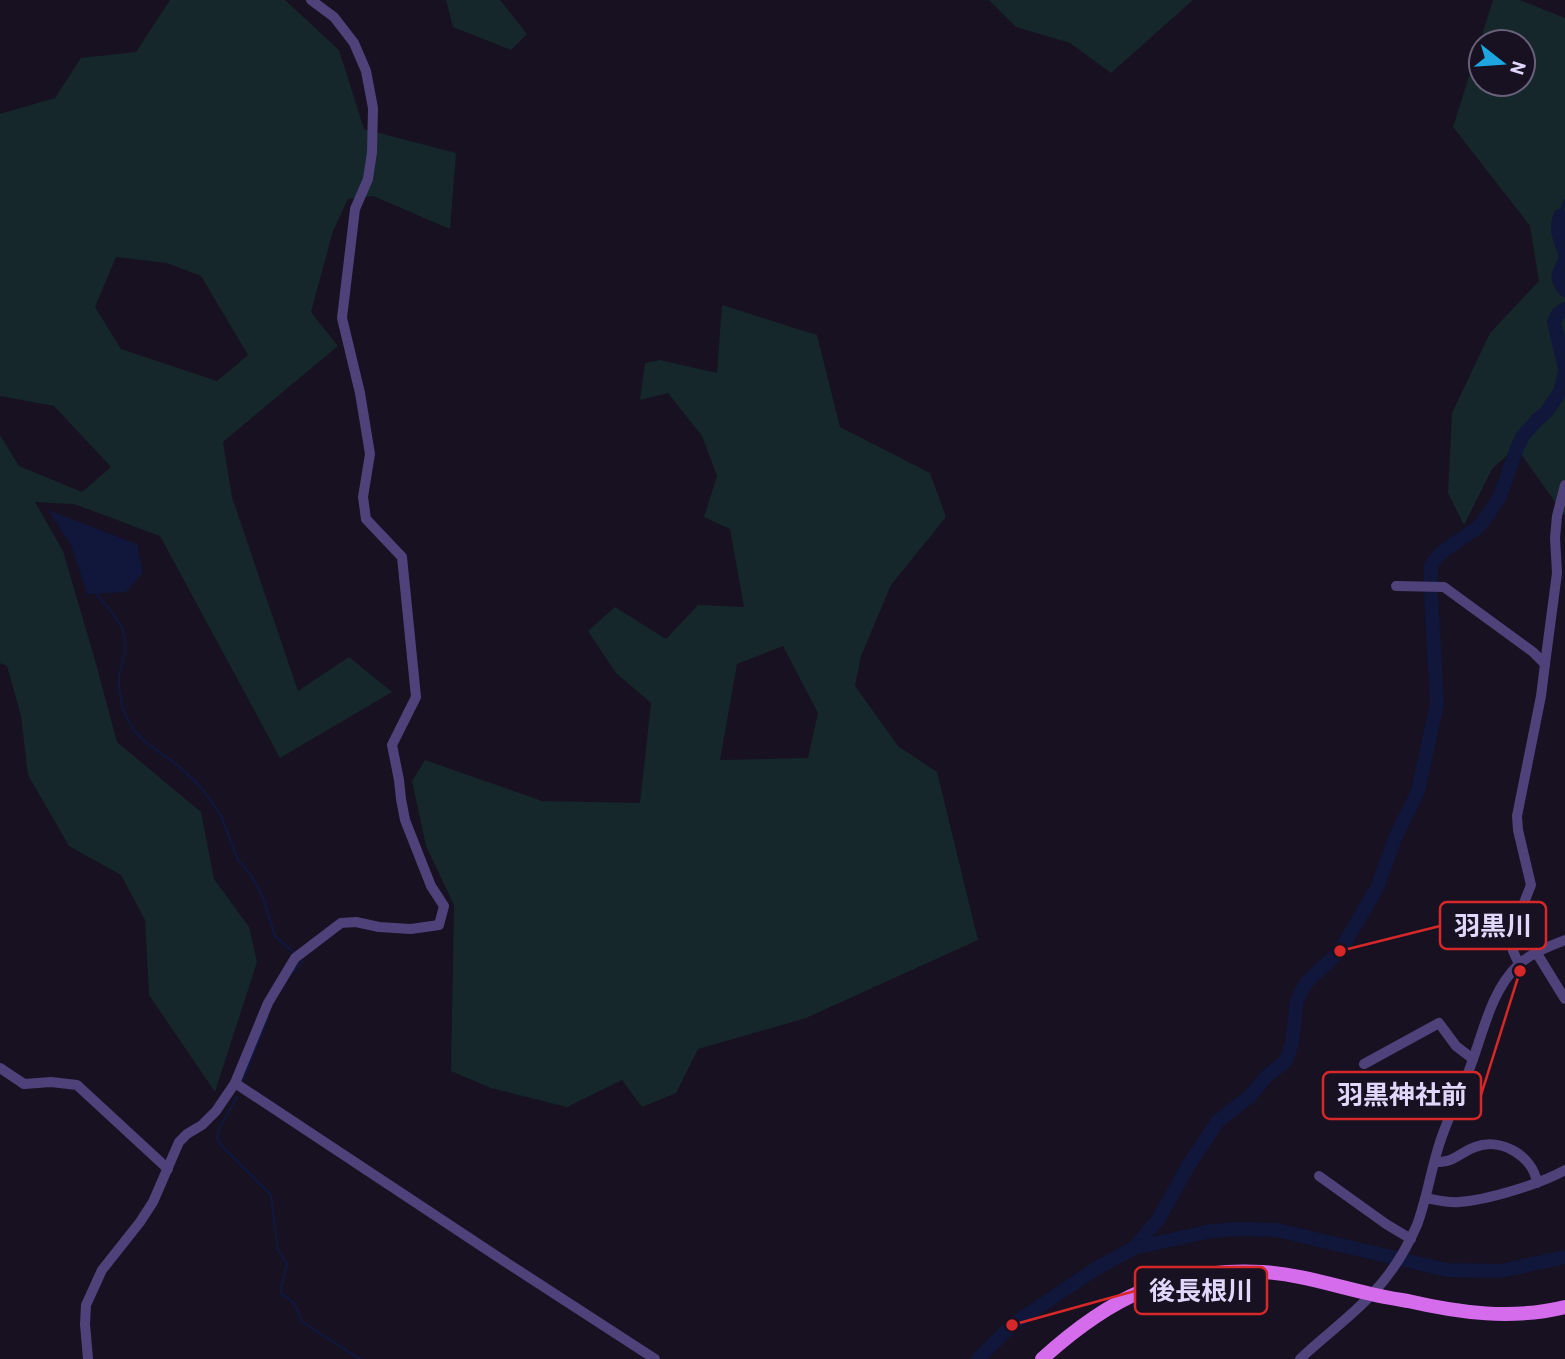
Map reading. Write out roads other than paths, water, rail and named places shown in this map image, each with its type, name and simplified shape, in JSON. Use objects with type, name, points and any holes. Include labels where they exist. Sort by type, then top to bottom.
[{"type":"main road","points":[[1042,1359],[1076,1331],[1122,1300],[1163,1283],[1208,1273],[1263,1272],[1325,1282],[1372,1295],[1434,1307],[1492,1315],[1534,1313],[1565,1307]]},
{"type":"street","points":[[88,1359],[86,1305],[95,1283],[153,1202],[178,1142],[216,1111],[235,1083],[268,1003],[295,958],[341,923],[356,922],[379,928],[411,929],[439,925],[444,906],[431,886],[405,820],[401,799],[392,746],[416,697],[402,557],[366,519],[363,497],[370,454],[360,393],[342,318],[355,209],[368,179],[372,152],[373,108],[366,71],[354,43],[334,18],[311,0]]},
{"type":"street","points":[[1519,964],[1513,951],[1514,928],[1531,885],[1517,816],[1541,696],[1557,573],[1557,516],[1565,485]]},
{"type":"street","points":[[1396,586],[1444,587],[1533,652],[1545,664]]},
{"type":"street","points":[[1300,1359],[1372,1295],[1409,1243],[1426,1198],[1444,1129],[1474,1059],[1494,1000],[1519,964],[1535,952],[1565,940]]},
{"type":"street","points":[[1535,952],[1565,998]]},
{"type":"street","points":[[1364,1064],[1439,1023],[1456,1046],[1474,1059]]},
{"type":"street","points":[[0,1068],[24,1084],[51,1082],[77,1085],[168,1169]]},
{"type":"street","points":[[235,1083],[655,1359]]},
{"type":"street","points":[[1435,1162],[1452,1160],[1474,1147],[1495,1145],[1514,1151],[1524,1158],[1532,1166],[1537,1183]]},
{"type":"street","points":[[1426,1198],[1444,1202],[1474,1200],[1537,1183],[1565,1170]]},
{"type":"street","points":[[1319,1176],[1409,1243]]},
{"type":"water","points":[[48,510],[137,544],[143,573],[126,592],[87,594],[71,545]]},
{"type":"waterway","points":[[1560,216],[1565,200]]},
{"type":"waterway","points":[[1560,216],[1558,230],[1565,253]]},
{"type":"waterway","points":[[1565,260],[1558,278],[1565,290]]},
{"type":"waterway","points":[[1565,309],[1558,314],[1554,322],[1565,369]]},
{"type":"waterway","points":[[1431,581],[1431,565],[1441,553],[1477,528],[1500,496],[1523,436],[1547,411],[1560,392],[1565,371]]},
{"type":"waterway","points":[[94,591],[122,627],[125,652],[119,688],[123,710],[134,731],[201,787],[221,816],[238,860],[251,875],[262,895],[275,936],[294,953]]},
{"type":"waterway","points":[[1134,1248],[1158,1220],[1190,1163],[1218,1121],[1249,1097],[1266,1077],[1286,1061],[1292,1043],[1297,1000],[1306,983],[1340,951],[1377,888],[1395,838],[1418,791],[1437,704],[1431,596]]},
{"type":"waterway","points":[[291,974],[303,961]]},
{"type":"waterway","points":[[243,1080],[268,1017]]},
{"type":"waterway","points":[[237,1097],[219,1129],[217,1138],[271,1195],[278,1250],[287,1264],[280,1293],[294,1304],[301,1321],[360,1359]]},
{"type":"waterway","points":[[978,1359],[1012,1325],[1097,1268],[1134,1248],[1212,1231],[1277,1230],[1447,1270],[1501,1271],[1565,1257]]},
{"type":"place","name":"羽黒川","points":[[1340,951]]},
{"type":"place","name":"羽黒神社前","points":[[1520,971]]},
{"type":"place","name":"後長根川","points":[[1012,1325]]}]
